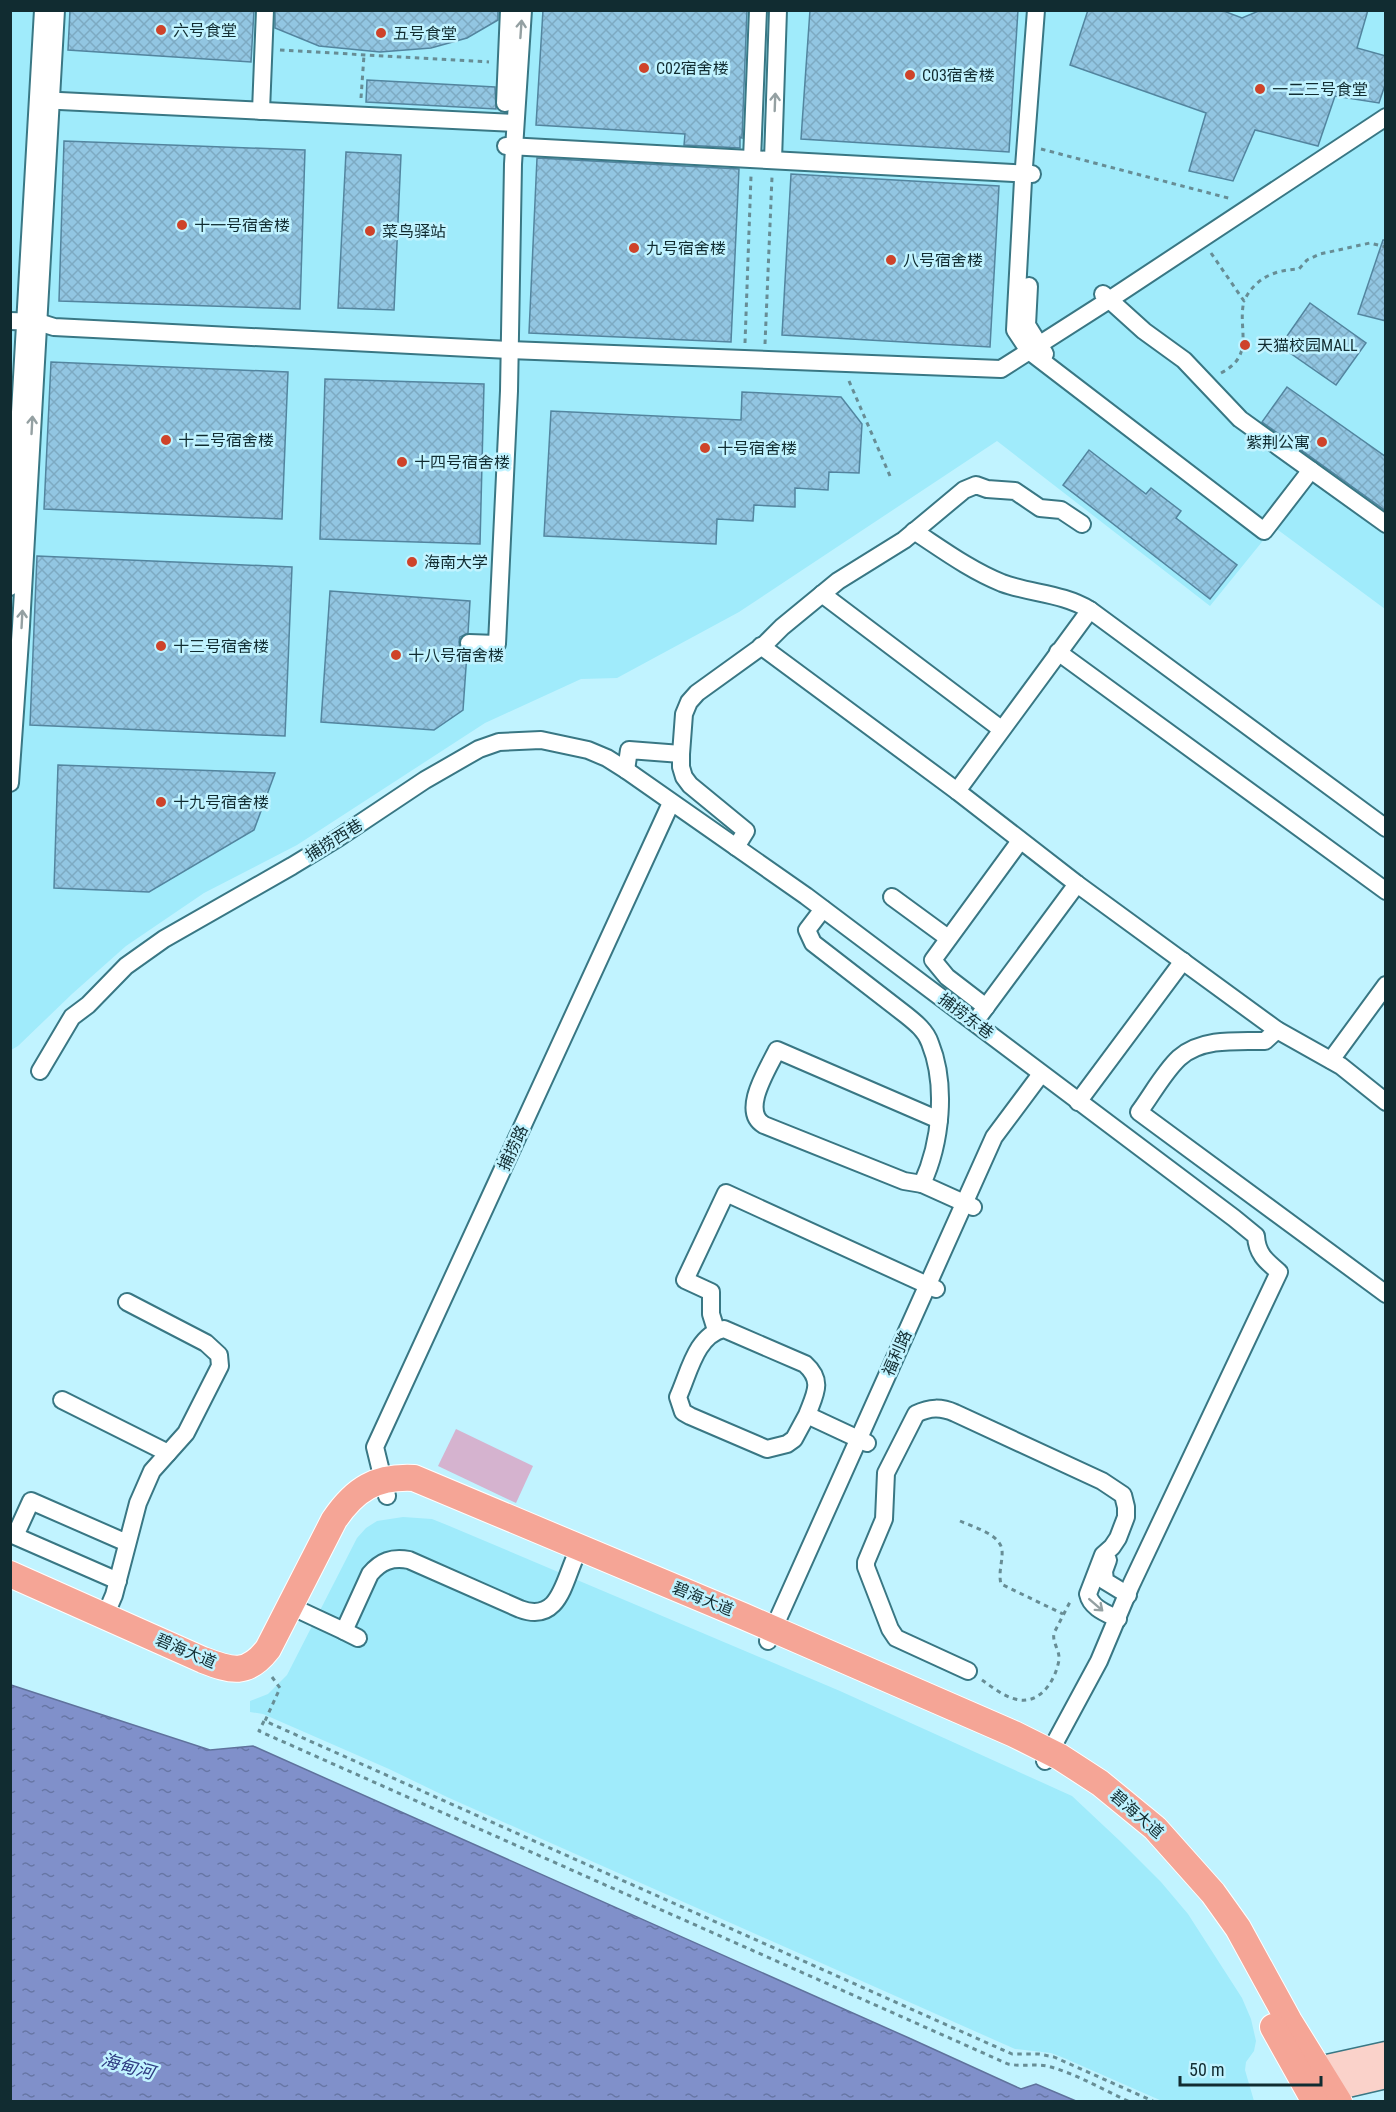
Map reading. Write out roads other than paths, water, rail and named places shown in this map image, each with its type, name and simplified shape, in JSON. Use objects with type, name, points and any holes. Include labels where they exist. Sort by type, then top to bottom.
[{"type":"main road","name":"碧海大道","points":[[10,1587],[228,1683],[252,1682],[267,1671],[283,1646],[347,1522],[361,1506],[401,1477],[414,1478],[1047,1757],[1119,1815],[1146,1841],[1193,1894],[1214,1922],[1319,2088]]},
{"type":"main road","name":"碧海大道","points":[[10,1574],[214,1664],[235,1670],[244,1669],[253,1665],[272,1642],[341,1509],[356,1493],[366,1487],[385,1488],[439,1502],[574,1560],[774,1637]]},
{"type":"main road","points":[[1319,2088],[1386,2054]]},
{"type":"main road","points":[[1319,2088],[1386,2076]]},
{"type":"street","points":[[44,10],[45,95]]},
{"type":"street","points":[[10,783],[25,317],[45,95],[56,10]]},
{"type":"street","points":[[261,106],[265,10]]},
{"type":"street","points":[[469,643],[493,644],[507,344],[510,146],[507,63],[509,10]]},
{"type":"street","points":[[510,118],[523,10]]},
{"type":"street","points":[[752,159],[758,10]]},
{"type":"street","points":[[773,160],[778,10]]},
{"type":"street","points":[[1036,10],[1029,174],[1027,325],[1032,344],[1053,368],[1264,531],[1311,470]]},
{"type":"street","points":[[1031,147],[1047,10]]},
{"type":"street","points":[[45,95],[510,118]]},
{"type":"street","points":[[261,106],[361,106],[510,118]]},
{"type":"street","points":[[1106,297],[1248,203],[1386,107]]},
{"type":"street","points":[[765,354],[841,363],[1001,369],[1032,344],[1201,239],[1248,203],[1386,117]]},
{"type":"street","points":[[510,146],[1029,174]]},
{"type":"street","points":[[1106,297],[1144,331],[1184,360],[1240,419],[1386,524]]},
{"type":"street","points":[[25,317],[54,327],[744,354],[1001,358],[1032,344]]},
{"type":"street","points":[[736,848],[746,831],[690,785],[681,767],[684,714],[689,702],[698,693],[761,646],[838,581],[904,540],[964,490],[976,484],[987,489],[1015,491],[1040,508],[1061,510],[1082,524]]},
{"type":"street","points":[[914,531],[964,565],[981,573],[1022,589],[1075,601],[1090,610],[1386,828]]},
{"type":"street","points":[[822,594],[1001,729]]},
{"type":"street","points":[[957,791],[1090,610]]},
{"type":"street","points":[[761,646],[957,791],[1077,884],[1277,1030],[1331,1060],[1386,1102]]},
{"type":"street","points":[[1058,652],[1386,891]]},
{"type":"street","name":"捕捞西巷","points":[[40,1071],[72,1017],[88,1005],[126,966],[164,939],[292,867],[424,780],[479,749],[499,742],[540,740],[588,750],[626,770],[671,803]]},
{"type":"street","points":[[626,770],[629,750],[681,754]]},
{"type":"street","name":"捕捞东巷","points":[[671,803],[823,909],[1203,1194],[1256,1236],[1256,1248],[1263,1258],[1279,1272],[1128,1594]]},
{"type":"street","name":"捕捞路","points":[[385,1488],[375,1447],[671,803]]},
{"type":"street","points":[[986,1006],[947,977],[933,960],[1020,841]]},
{"type":"street","points":[[974,1023],[1077,884]]},
{"type":"street","points":[[892,897],[948,938]]},
{"type":"street","points":[[823,909],[807,930],[813,943],[906,1015],[920,1027],[930,1042],[939,1083],[939,1120],[934,1154],[922,1184]]},
{"type":"street","points":[[1078,1102],[1183,961]]},
{"type":"street","points":[[1331,1060],[1386,986]]},
{"type":"street","points":[[1277,1030],[1265,1041],[1224,1042],[1192,1049],[1178,1059],[1139,1112],[1386,1294]]},
{"type":"street","points":[[939,1120],[777,1050],[754,1103],[755,1116],[758,1122],[764,1125],[904,1181],[922,1184],[969,1205]]},
{"type":"street","name":"福利路","points":[[774,1637],[969,1205],[994,1137],[1046,1077]]},
{"type":"street","points":[[1126,1138],[1143,1115]]},
{"type":"street","points":[[716,1330],[711,1314],[711,1292],[685,1280],[726,1193],[932,1287]]},
{"type":"street","points":[[105,1616],[114,1595],[138,1503],[152,1471],[186,1433],[220,1366],[220,1358],[207,1343],[128,1302]]},
{"type":"street","points":[[724,1329],[805,1364],[812,1370],[817,1386],[807,1415],[794,1439],[787,1444],[767,1449],[683,1412],[678,1397],[699,1348],[709,1335],[716,1330],[724,1329]]},
{"type":"street","points":[[62,1400],[168,1453]]},
{"type":"street","points":[[968,1671],[911,1646],[892,1634],[866,1568],[866,1562],[884,1519],[886,1473],[916,1414],[926,1409],[946,1410],[1114,1488],[1123,1495],[1126,1517],[1104,1571],[1105,1581],[1128,1594],[1084,1692],[1047,1757]]},
{"type":"street","points":[[807,1415],[863,1441]]},
{"type":"street","points":[[118,1581],[15,1536],[32,1501],[127,1543]]},
{"type":"street","points":[[1112,1547],[1103,1555],[1088,1590],[1088,1596],[1095,1606],[1118,1619]]},
{"type":"street","points":[[301,1611],[351,1634],[370,1574],[387,1560],[398,1558],[409,1560],[531,1613],[541,1612],[552,1607],[558,1599],[574,1560]]},
{"type":"water","name":"海甸河","points":[[11,1685],[210,1750],[253,1746],[1021,2089],[1036,2084],[1076,2101],[11,2101]]},
{"type":"place","name":"六号食堂","points":[[161,30]]},
{"type":"place","name":"五号食堂","points":[[381,33]]},
{"type":"place","name":"C02宿舍楼","points":[[644,68]]},
{"type":"place","name":"C03宿舍楼","points":[[910,75]]},
{"type":"place","name":"一二三号食堂","points":[[1260,89]]},
{"type":"place","name":"十一号宿舍楼","points":[[182,225]]},
{"type":"place","name":"菜鸟驿站","points":[[370,231]]},
{"type":"place","name":"九号宿舍楼","points":[[634,248]]},
{"type":"place","name":"八号宿舍楼","points":[[891,260]]},
{"type":"place","name":"天猫校园MALL","points":[[1245,345]]},
{"type":"place","name":"十二号宿舍楼","points":[[166,440]]},
{"type":"place","name":"紫荆公寓","points":[[1322,442]]},
{"type":"place","name":"十号宿舍楼","points":[[705,448]]},
{"type":"place","name":"十四号宿舍楼","points":[[402,462]]},
{"type":"place","name":"海南大学","points":[[412,562]]},
{"type":"place","name":"十三号宿舍楼","points":[[161,646]]},
{"type":"place","name":"十八号宿舍楼","points":[[396,655]]},
{"type":"place","name":"十九号宿舍楼","points":[[161,802]]}]
